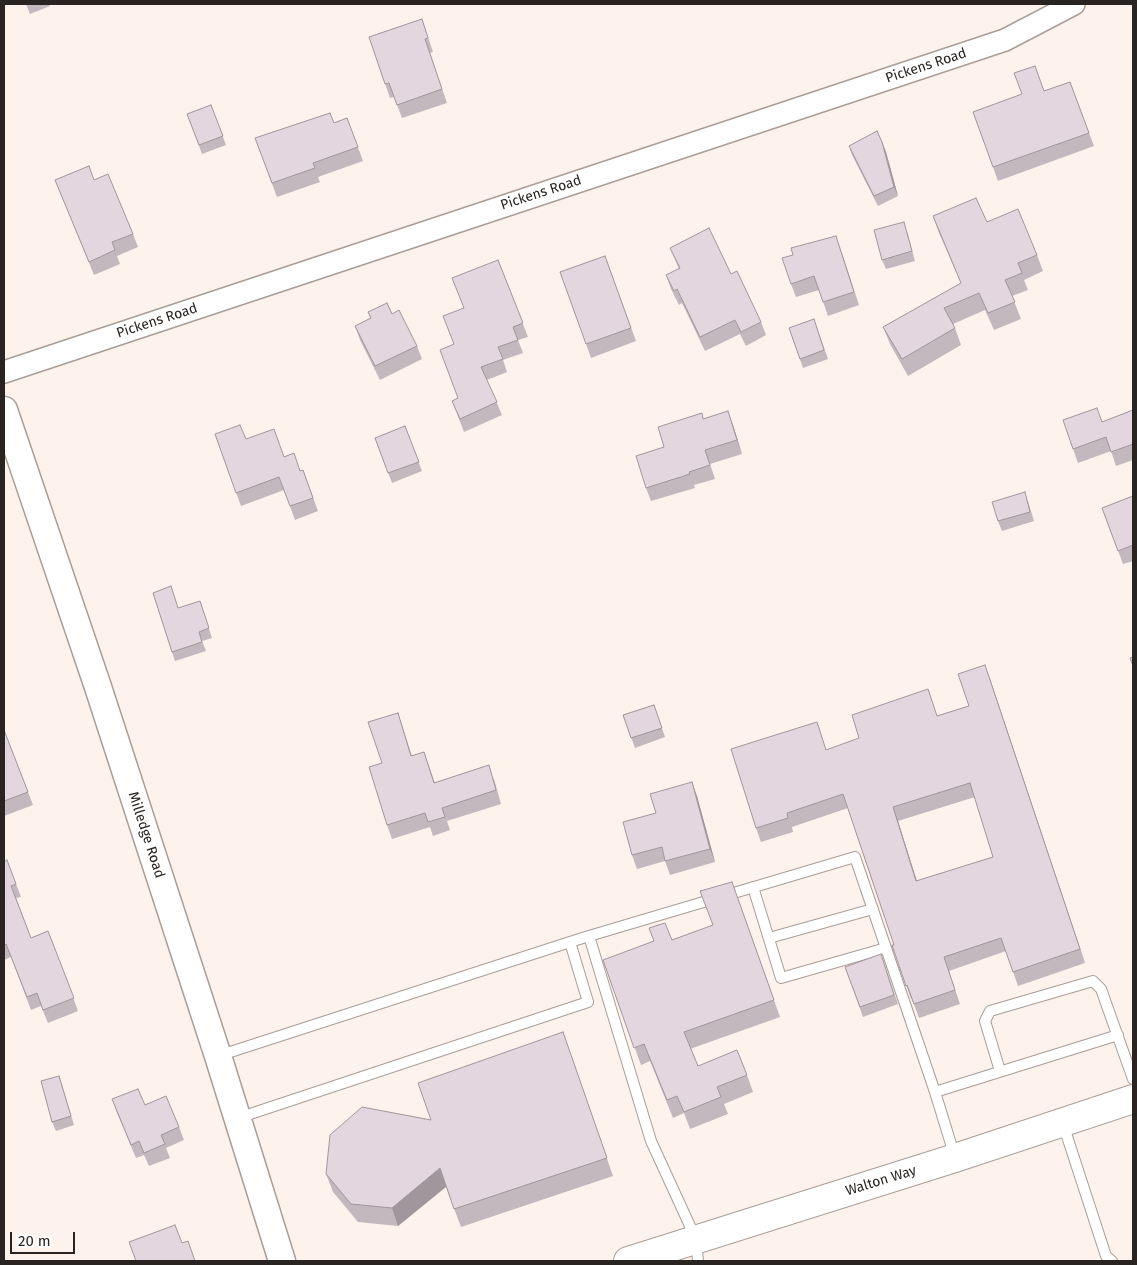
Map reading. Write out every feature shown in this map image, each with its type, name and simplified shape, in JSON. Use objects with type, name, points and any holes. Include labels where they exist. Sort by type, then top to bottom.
[{"type":"main road","name":"Walton Way","points":[[628,1261],[697,1250],[956,1158],[1133,1099]]},
{"type":"street","name":"Pickens Road","points":[[4,372],[1005,40],[1074,4]]},
{"type":"street","name":"Milledge Road","points":[[4,410],[98,687],[218,1056],[282,1261]]},
{"type":"lane","points":[[218,1056],[589,936],[855,857],[956,1158]]},
{"type":"lane","points":[[753,887],[782,978],[886,948]]},
{"type":"lane","points":[[769,938],[873,909]]},
{"type":"lane","points":[[589,936],[650,1141],[697,1250]]},
{"type":"lane","points":[[237,1118],[588,1002],[570,942]]},
{"type":"lane","points":[[1000,1071],[985,1021],[990,1011],[1093,981],[1101,988],[1133,1079]]},
{"type":"lane","points":[[935,1092],[1118,1035]]},
{"type":"lane","points":[[1063,1122],[1106,1256],[1112,1261]]},
{"type":"building","points":[[422,19],[428,38],[425,39],[442,89],[397,105],[389,83],[385,84],[369,37]]},
{"type":"building","points":[[1035,66],[1044,91],[1070,82],[1089,133],[993,167],[973,112],[1022,94],[1014,73]]},
{"type":"building","points":[[211,105],[223,136],[199,145],[187,114]]},
{"type":"building","points":[[330,113],[334,123],[347,118],[358,147],[313,163],[315,168],[272,183],[255,138]]},
{"type":"building","points":[[877,131],[882,142],[894,187],[874,196],[849,146]]},
{"type":"building","points":[[89,166],[94,180],[108,174],[133,234],[112,242],[115,250],[89,262],[55,180]]},
{"type":"building","points":[[976,198],[987,222],[1018,209],[1037,255],[1018,263],[1022,273],[1005,280],[1015,302],[988,313],[979,293],[944,308],[955,328],[902,359],[883,327],[961,283],[933,216]]},
{"type":"building","points":[[904,222],[912,251],[882,260],[874,230]]},
{"type":"building","points":[[709,228],[731,274],[737,271],[761,322],[741,332],[735,320],[700,337],[677,289],[674,291],[666,275],[680,268],[670,248]]},
{"type":"building","points":[[836,236],[854,292],[823,302],[814,276],[791,284],[782,258],[793,255],[791,248]]},
{"type":"building","points":[[605,256],[631,328],[586,344],[560,272]]},
{"type":"building","points":[[498,260],[523,323],[513,327],[518,340],[498,347],[503,359],[481,367],[497,402],[460,419],[452,401],[458,398],[440,350],[454,344],[443,316],[464,308],[452,278]]},
{"type":"building","points":[[387,303],[392,314],[399,310],[417,346],[375,366],[355,326],[371,318],[368,312]]},
{"type":"building","points":[[814,319],[824,350],[800,359],[789,328]]},
{"type":"building","points":[[1097,408],[1102,422],[1133,410],[1133,444],[1111,452],[1106,437],[1073,449],[1063,420]]},
{"type":"building","points":[[728,411],[737,440],[705,450],[710,465],[689,472],[690,474],[646,488],[636,456],[664,447],[658,427],[702,413],[703,419]]},
{"type":"building","points":[[240,425],[246,439],[274,429],[284,457],[294,453],[300,471],[303,470],[313,498],[290,506],[279,477],[236,493],[215,434]]},
{"type":"building","points":[[405,426],[419,462],[388,473],[375,438]]},
{"type":"building","points":[[1025,492],[1030,512],[998,521],[992,502]]},
{"type":"building","points":[[1133,496],[1133,545],[1118,551],[1102,508]]},
{"type":"building","points":[[171,586],[178,608],[200,601],[209,628],[199,632],[202,642],[172,652],[153,593]]},
{"type":"building","points":[[985,665],[1080,949],[1013,972],[1001,938],[944,957],[955,990],[914,1004],[892,945],[894,945],[843,794],[787,813],[788,818],[756,828],[731,749],[817,722],[826,750],[859,738],[852,715],[928,689],[937,716],[969,706],[958,674]],"holes":[[[970,783],[993,857],[916,881],[893,807]]]},
{"type":"building","points":[[654,705],[662,728],[631,738],[623,715]]},
{"type":"building","points":[[398,713],[411,756],[424,752],[434,783],[489,765],[496,790],[442,808],[445,817],[428,822],[425,813],[387,825],[369,767],[382,763],[368,722]]},
{"type":"building","points":[[4,730],[28,792],[4,801]]},
{"type":"building","points":[[692,782],[710,849],[665,861],[662,847],[632,855],[623,822],[656,813],[650,794]]},
{"type":"building","points":[[7,860],[16,884],[11,886],[31,938],[48,931],[74,998],[43,1010],[37,993],[27,997],[6,944],[4,946],[4,862]]},
{"type":"building","points":[[732,882],[774,1000],[684,1032],[698,1066],[737,1050],[747,1075],[717,1087],[721,1097],[684,1112],[677,1096],[667,1100],[644,1044],[634,1048],[603,960],[654,941],[649,928],[665,923],[672,940],[713,925],[700,891]]},
{"type":"building","points":[[881,954],[894,995],[860,1007],[845,967]]},
{"type":"building","points":[[563,1032],[607,1158],[454,1209],[440,1168],[392,1208],[351,1204],[326,1174],[330,1135],[362,1107],[431,1120],[418,1083]]},
{"type":"building","points":[[59,1076],[71,1116],[52,1122],[41,1081]]},
{"type":"building","points":[[138,1089],[145,1105],[166,1096],[179,1127],[161,1135],[165,1144],[144,1153],[139,1141],[131,1145],[112,1099]]},
{"type":"building","points":[[175,1225],[182,1243],[188,1241],[195,1261],[136,1261],[129,1242]]}]
